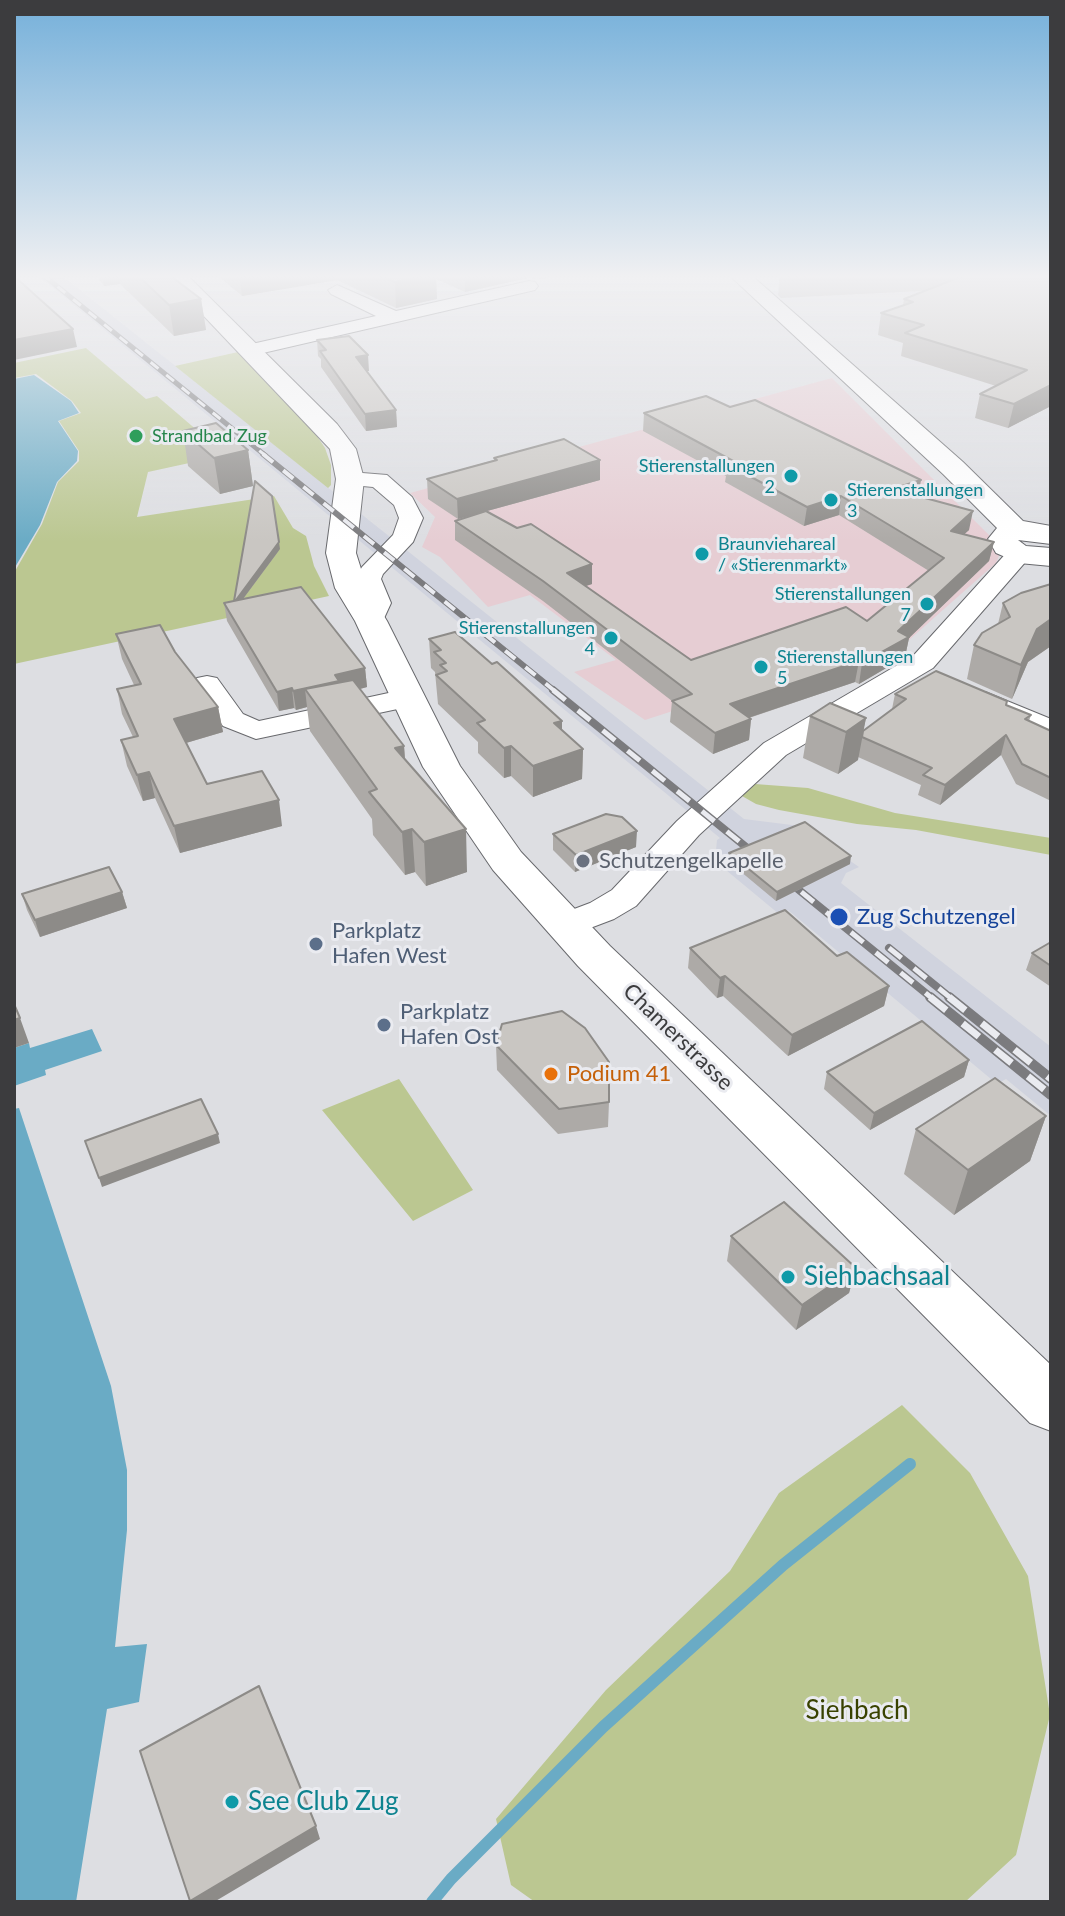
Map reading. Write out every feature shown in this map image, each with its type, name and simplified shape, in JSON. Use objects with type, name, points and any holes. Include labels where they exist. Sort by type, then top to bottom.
[{"type":"main road","name":"Chamerstrasse","points":[[263,363],[328,429],[343,449],[350,479],[342,527],[342,566],[422,730],[458,792],[507,861],[565,925],[1051,1404]]},
{"type":"main road","points":[[837,363],[953,468],[1018,543],[1051,557]]},
{"type":"main road","points":[[1018,543],[1051,535]]},
{"type":"street","name":"Chamerstrasse","points":[[350,479],[379,480],[404,502],[411,518],[404,537],[368,579],[378,603],[371,621]]},
{"type":"street","points":[[565,925],[602,911],[624,898],[688,828],[775,749],[941,677],[1018,543]]},
{"type":"street","points":[[941,677],[1051,730]]},
{"type":"street","points":[[207,684],[233,720],[256,730],[407,698]]},
{"type":"shaded area","points":[[144,363],[172,363],[744,819],[800,826],[859,867],[846,873],[841,883],[1051,1047],[1051,1116],[1006,1079],[997,1084],[788,910],[779,914],[715,861],[717,840],[720,838]]},
{"type":"shaded area","points":[[832,378],[993,539],[1001,551],[996,563],[909,640],[879,644],[645,720],[574,672],[616,660],[530,595],[488,607],[440,557],[422,547],[435,517],[410,493]]},
{"type":"green space","points":[[14,363],[104,363],[146,399],[157,396],[226,455],[148,472],[137,517],[274,496],[293,528],[306,536],[314,566],[329,596],[14,664],[14,573],[42,524],[58,482],[79,461],[79,451],[59,421],[81,413],[72,401],[36,374],[14,378]]},
{"type":"green space","points":[[249,363],[311,427],[325,448],[331,465],[331,485],[328,488],[175,366]]},
{"type":"green space","points":[[755,784],[808,788],[895,813],[1051,838],[1051,855],[916,830],[857,824],[779,810],[756,804],[742,796]]},
{"type":"green space","points":[[399,1079],[473,1190],[413,1221],[322,1110]]},
{"type":"green space","name":"Siehbach","points":[[902,1405],[970,1473],[1028,1576],[1050,1715],[1016,1855],[965,1902],[535,1902],[511,1885],[496,1819],[606,1690],[730,1571],[779,1493]]},
{"type":"water","points":[[34,375],[71,401],[79,413],[58,421],[78,451],[77,461],[57,482],[40,525],[14,569],[14,379]]},
{"type":"water","points":[[92,1029],[102,1051],[45,1070],[46,1075],[14,1086],[14,1048],[29,1043],[30,1048]]},
{"type":"water","points":[[19,1108],[111,1386],[127,1470],[127,1530],[115,1647],[147,1644],[139,1702],[107,1709],[76,1902],[14,1902],[14,1109]]},
{"type":"building","points":[[329,363],[361,363],[396,410],[365,414]]},
{"type":"building","points":[[1005,363],[1051,363],[1051,385],[1014,404],[980,394],[1027,370]]},
{"type":"building","points":[[706,396],[730,407],[755,400],[921,480],[892,489],[973,511],[951,531],[994,542],[898,631],[909,637],[862,663],[859,661],[730,704],[751,719],[715,733],[672,701],[692,694],[543,581],[455,521],[486,511],[517,528],[531,524],[592,564],[567,573],[691,660],[846,607],[867,621],[944,558],[841,496],[807,507],[727,464],[735,462],[644,413]]},
{"type":"building","points":[[216,423],[248,450],[214,458],[183,431]]},
{"type":"building","points":[[564,439],[600,460],[457,499],[427,479],[497,460],[494,458]]},
{"type":"building","points":[[255,481],[272,496],[279,542],[234,601]]},
{"type":"building","points":[[1051,584],[1051,619],[1037,629],[1021,665],[974,645],[982,633],[1010,617],[1003,603],[1021,593]]},
{"type":"building","points":[[301,587],[365,668],[335,675],[339,681],[277,692],[224,603]]},
{"type":"building","points":[[160,625],[175,652],[218,707],[174,719],[207,784],[262,771],[279,800],[174,826],[149,772],[137,775],[121,740],[138,736],[117,689],[141,684],[116,634]]},
{"type":"building","points":[[455,632],[492,664],[497,662],[562,721],[554,723],[583,749],[533,766],[511,746],[504,748],[477,723],[485,720],[436,675],[447,671],[440,665],[446,663],[434,652],[441,650],[429,639]]},
{"type":"building","points":[[936,671],[1007,701],[1006,705],[1031,715],[1025,719],[1051,731],[1051,778],[1022,764],[1006,735],[945,785],[923,775],[932,768],[862,737],[863,731],[906,699],[895,694]]},
{"type":"building","points":[[353,680],[404,746],[395,748],[466,829],[424,842],[412,829],[402,832],[369,792],[377,789],[305,689]]},
{"type":"building","points":[[830,703],[866,718],[846,732],[810,716]]},
{"type":"building","points":[[606,814],[622,817],[637,831],[576,855],[553,834]]},
{"type":"building","points":[[805,822],[851,856],[777,892],[729,853]]},
{"type":"building","points":[[109,867],[122,892],[35,920],[22,894]]},
{"type":"building","points":[[785,910],[837,956],[847,952],[889,986],[792,1035],[725,976],[720,978],[690,948]]},
{"type":"building","points":[[1051,942],[1051,966],[1032,953]]},
{"type":"building","points":[[14,1004],[20,1018],[14,1020]]},
{"type":"building","points":[[562,1011],[585,1028],[609,1062],[609,1102],[559,1109],[496,1045],[502,1024]]},
{"type":"building","points":[[922,1021],[969,1060],[874,1113],[827,1072]]},
{"type":"building","points":[[995,1078],[1046,1116],[968,1170],[916,1129]]},
{"type":"building","points":[[201,1099],[218,1134],[99,1178],[85,1141]]},
{"type":"building","points":[[784,1202],[856,1268],[802,1305],[731,1236]]},
{"type":"building","name":"See Club Zug","points":[[259,1686],[316,1826],[190,1901],[140,1751]]},
{"type":"waterway","points":[[432,1902],[451,1879],[603,1727],[783,1565],[910,1464]]},
{"type":"railway","points":[[152,363],[266,456]]},
{"type":"railway","points":[[263,454],[556,692]]},
{"type":"railway","points":[[553,690],[933,999]]},
{"type":"railway","points":[[889,948],[952,999]]},
{"type":"railway","points":[[930,997],[1051,1095]]},
{"type":"railway","points":[[949,997],[1051,1079]]},
{"type":"place","name":"Strandbad Zug","points":[[136,436]]},
{"type":"place","name":"Stierenstallungen 2","points":[[791,476]]},
{"type":"place","name":"Stierenstallungen 3","points":[[831,500]]},
{"type":"place","name":"Braunviehareal / «Stierenmarkt»","points":[[702,554]]},
{"type":"place","name":"Stierenstallungen 7","points":[[927,604]]},
{"type":"place","name":"Stierenstallungen 4","points":[[611,638]]},
{"type":"place","name":"Stierenstallungen 5","points":[[761,667]]},
{"type":"place","name":"Schutzengelkapelle","points":[[583,861]]},
{"type":"place","name":"Zug Schutzengel","points":[[839,917]]},
{"type":"place","name":"Parkplatz Hafen West","points":[[316,944]]},
{"type":"place","name":"Parkplatz Hafen Ost","points":[[384,1025]]},
{"type":"place","name":"Podium 41","points":[[551,1074]]},
{"type":"place","name":"Siehbachsaal","points":[[788,1277]]},
{"type":"place","name":"See Club Zug","points":[[232,1802]]}]
